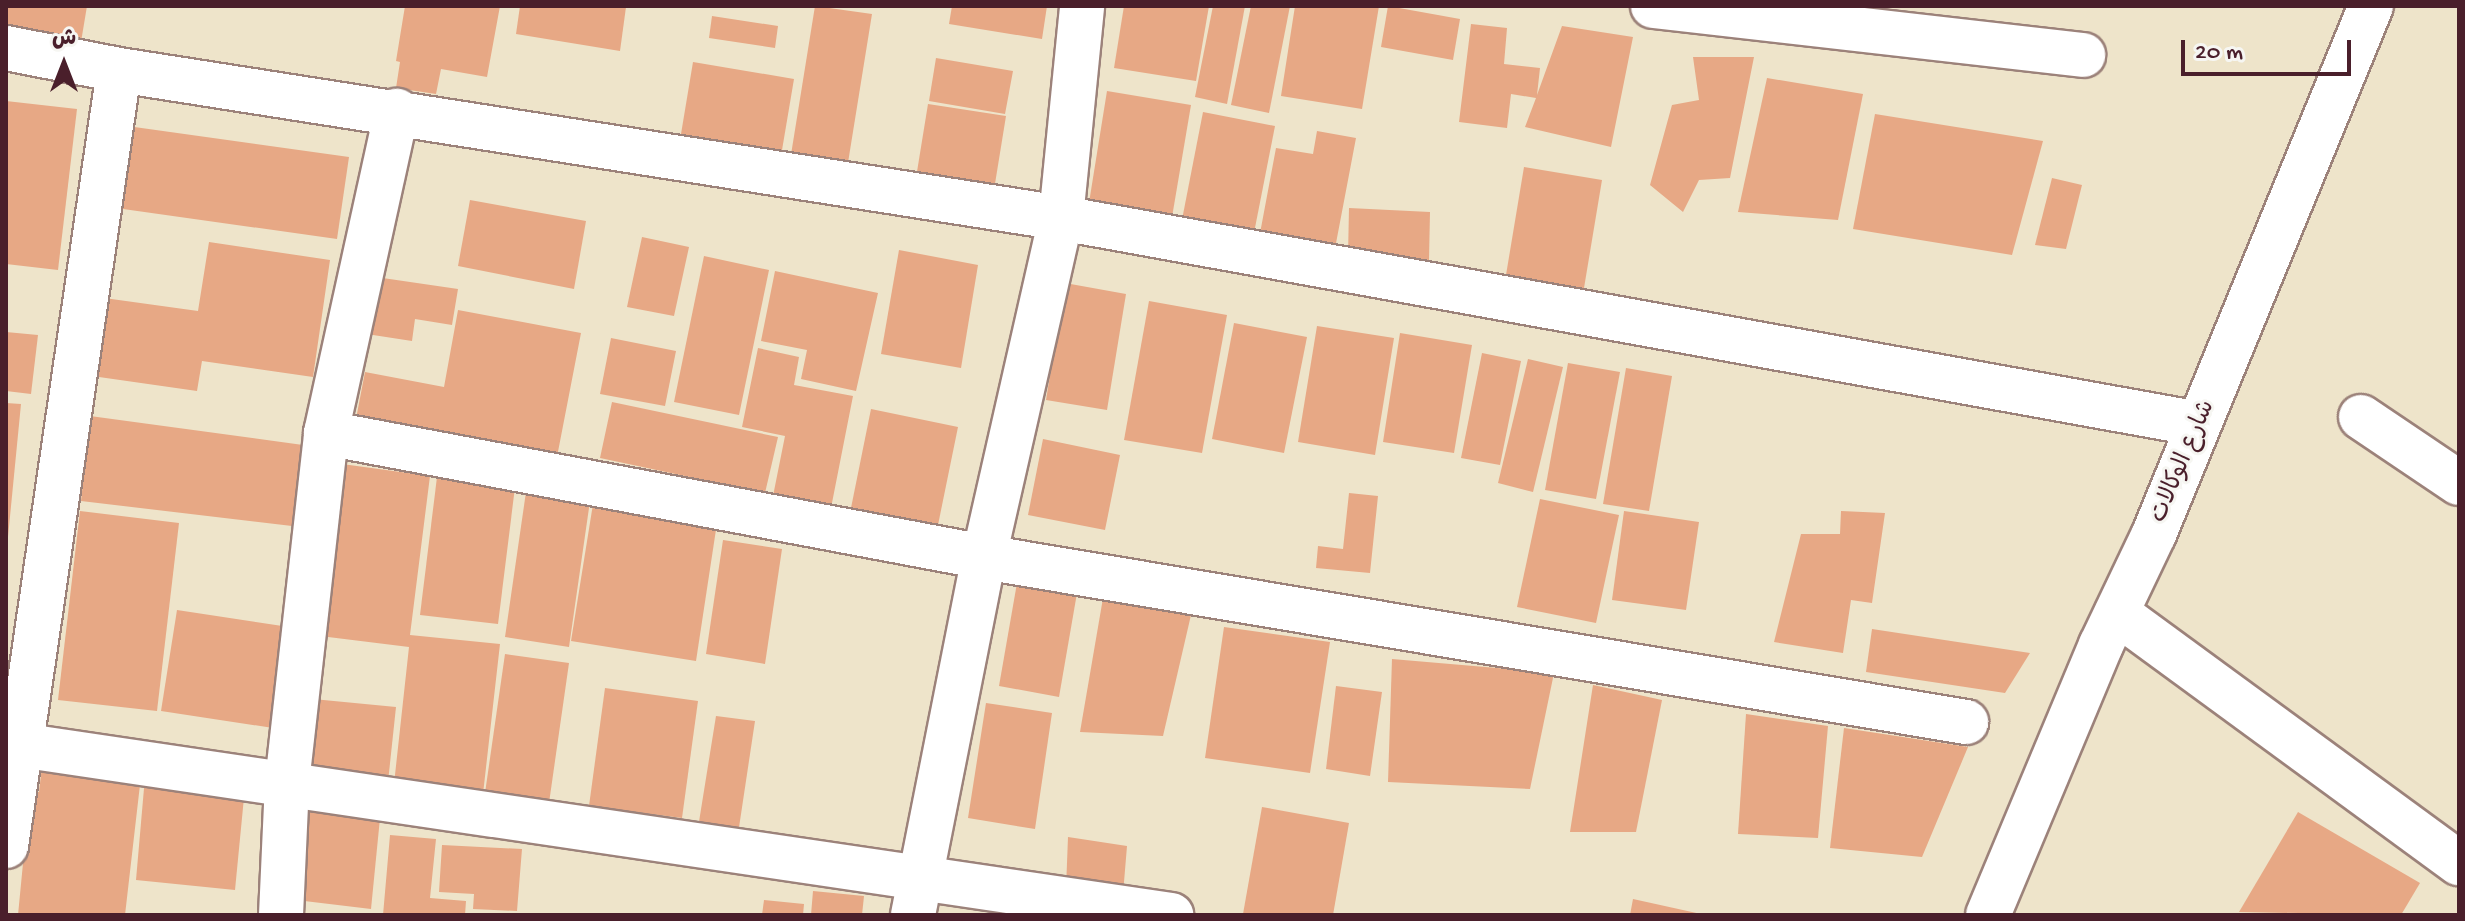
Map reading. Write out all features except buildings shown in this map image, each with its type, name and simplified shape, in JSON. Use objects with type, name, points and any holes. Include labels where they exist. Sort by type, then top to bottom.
[{"type":"street","points":[[916,898],[984,557],[1061,218],[1082,6]]},
{"type":"street","points":[[1653,6],[2083,55]]},
{"type":"street","name":"شارع الوكالات","points":[[1988,915],[2199,424],[2371,6]]},
{"type":"street","points":[[6,48],[119,70],[397,111],[1061,218],[2199,424]]},
{"type":"street","points":[[6,846],[12,744],[119,70]]},
{"type":"street","points":[[281,915],[287,783],[326,433],[397,111]]},
{"type":"street","points":[[2361,417],[2459,483]]},
{"type":"street","points":[[326,433],[984,557],[1966,722]]},
{"type":"street","points":[[2117,613],[2459,863]]},
{"type":"street","points":[[12,744],[287,783],[916,898],[1171,915]]}]
